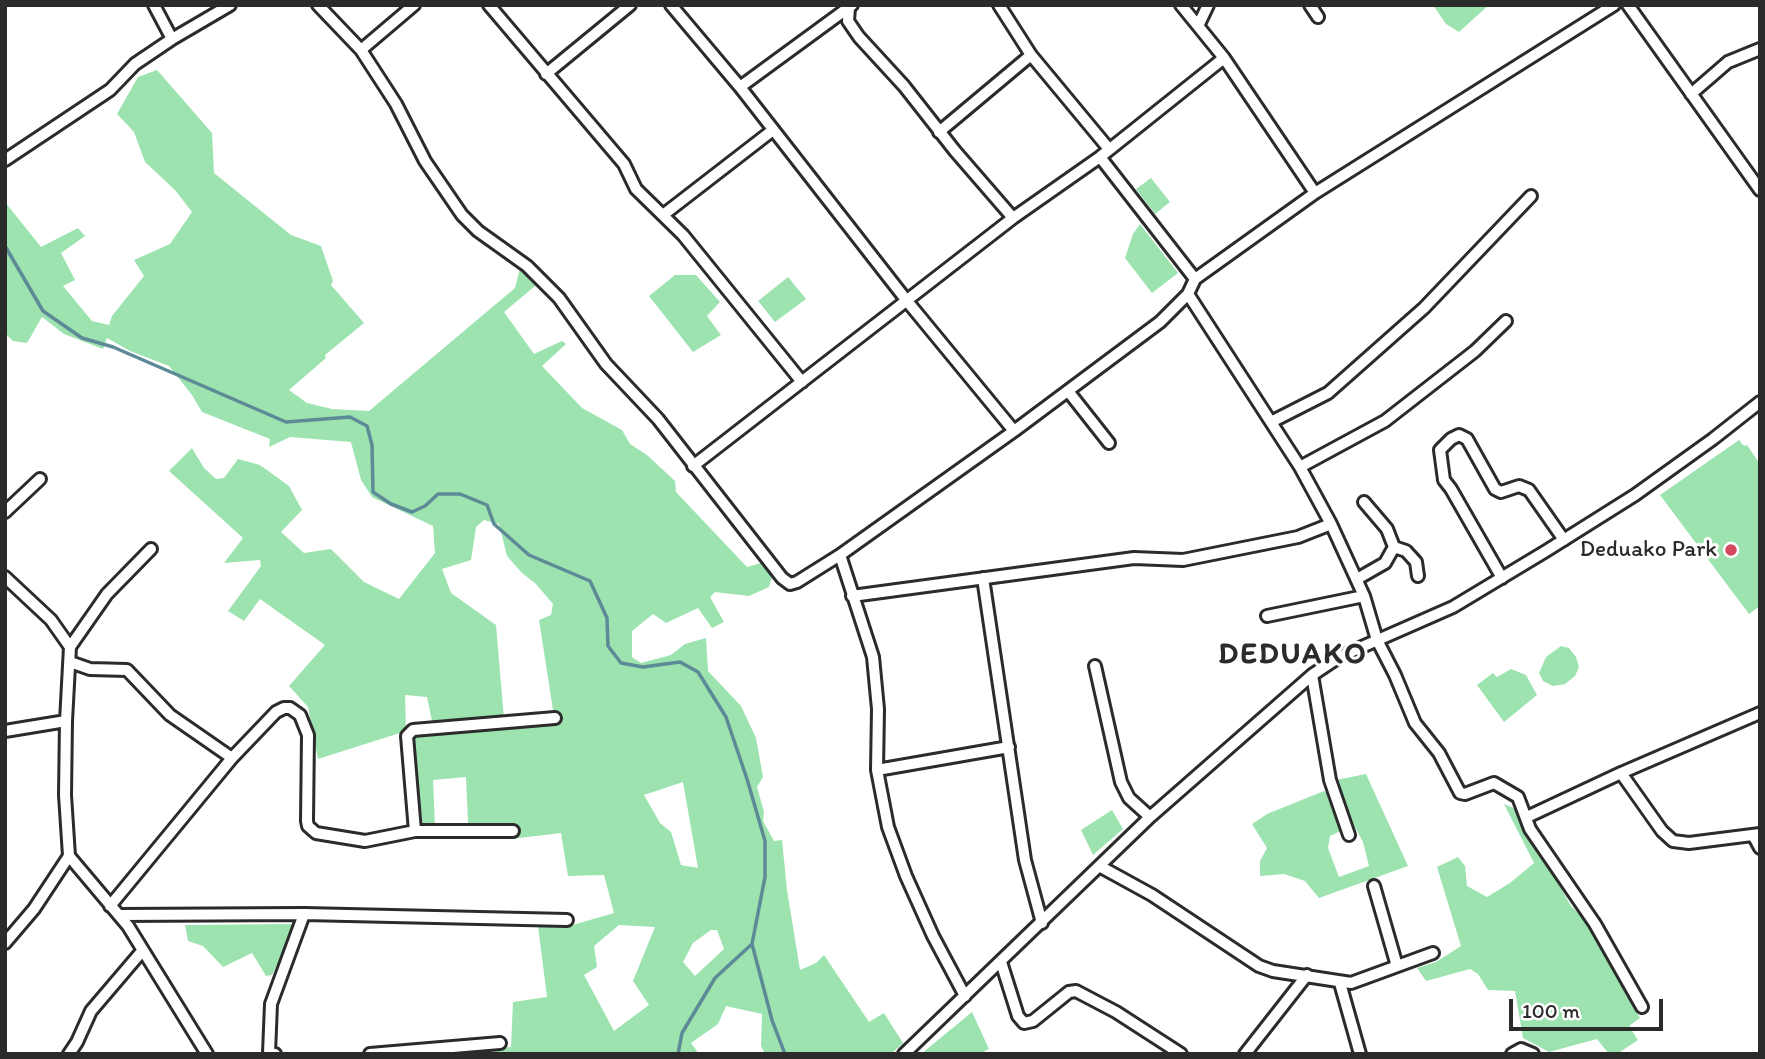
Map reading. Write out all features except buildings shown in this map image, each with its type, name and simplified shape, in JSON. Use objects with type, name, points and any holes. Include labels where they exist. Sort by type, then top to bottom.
[{"type":"street","points":[[154,5],[172,39]]},
{"type":"street","points":[[5,160],[110,90],[135,64],[229,5]]},
{"type":"street","points":[[318,5],[361,50],[396,104],[425,161],[462,215],[478,231],[545,282],[606,364],[657,419],[787,583],[797,582],[840,555],[1014,431],[1160,322],[1188,294],[1195,279],[1315,193],[1614,5]]},
{"type":"street","points":[[361,50],[414,5]]},
{"type":"street","points":[[489,5],[624,164],[636,188],[684,235],[802,382]]},
{"type":"street","points":[[546,75],[630,5]]},
{"type":"street","points":[[999,5],[1031,55],[1195,279]]},
{"type":"street","points":[[1181,5],[1224,58],[1315,193]]},
{"type":"street","points":[[1198,26],[1208,5]]},
{"type":"street","points":[[1310,5],[1318,17]]},
{"type":"street","points":[[1628,5],[1760,190]]},
{"type":"street","points":[[679,7],[906,301],[1014,431]]},
{"type":"street","points":[[740,87],[850,7]]},
{"type":"street","points":[[850,7],[848,21],[859,37],[904,86],[939,132],[1013,218]]},
{"type":"street","points":[[1691,94],[1728,62],[1760,49]]},
{"type":"street","points":[[939,132],[1031,55]]},
{"type":"street","points":[[693,466],[1013,218],[1104,153],[1224,58]]},
{"type":"street","points":[[663,215],[773,130]]},
{"type":"street","points":[[1270,422],[1328,393],[1410,322],[1531,196]]},
{"type":"street","points":[[1188,294],[1300,467],[1331,524],[1364,596],[1377,640],[1415,723],[1439,753],[1458,791],[1465,794],[1490,783],[1499,785],[1518,797],[1530,829],[1595,924],[1642,1007]]},
{"type":"street","points":[[1300,467],[1385,421],[1475,351],[1506,321]]},
{"type":"street","points":[[1068,391],[1109,443]]},
{"type":"street","points":[[904,1054],[1150,817],[1312,675],[1339,657],[1426,620],[1502,578],[1662,476],[1760,402]]},
{"type":"street","points":[[1502,578],[1444,480],[1440,450],[1451,439],[1458,435],[1467,439],[1495,489],[1501,492],[1519,486],[1529,490],[1564,540]]},
{"type":"street","points":[[5,512],[40,479]]},
{"type":"street","points":[[1364,502],[1387,530],[1394,547],[1406,551],[1416,562],[1418,576]]},
{"type":"street","points":[[852,596],[1134,558],[1183,560],[1298,537],[1331,524]]},
{"type":"street","points":[[1357,579],[1385,563],[1394,547]]},
{"type":"street","points":[[70,648],[113,587],[151,550]]},
{"type":"street","points":[[840,555],[873,657],[878,709],[877,770],[888,827],[933,936],[965,996]]},
{"type":"street","points":[[5,577],[51,620],[70,648],[65,794],[69,856],[119,915],[207,1054]]},
{"type":"street","points":[[983,578],[1028,875],[1042,923]]},
{"type":"street","points":[[1267,616],[1364,596]]},
{"type":"street","points":[[70,662],[90,669],[127,670],[170,715],[232,758]]},
{"type":"street","points":[[1095,666],[1121,782],[1129,798],[1150,817]]},
{"type":"street","points":[[1312,675],[1330,780],[1349,835]]},
{"type":"street","points":[[110,906],[232,758],[276,712],[290,708],[300,715],[308,735],[307,821],[312,831],[319,835],[365,841],[415,831],[513,831]]},
{"type":"street","points":[[1527,817],[1760,713]]},
{"type":"street","points":[[415,831],[407,736],[413,730],[555,718]]},
{"type":"street","points":[[5,731],[66,721]]},
{"type":"street","points":[[877,770],[1009,747]]},
{"type":"street","points":[[1621,773],[1661,831],[1673,841],[1689,843],[1756,834],[1760,848]]},
{"type":"street","points":[[5,943],[34,909],[69,856]]},
{"type":"street","points":[[1101,867],[1152,895],[1259,966],[1273,971],[1351,983],[1433,953]]},
{"type":"street","points":[[1374,886],[1397,966]]},
{"type":"street","points":[[119,915],[304,914],[567,920]]},
{"type":"street","points":[[271,1053],[271,1004],[304,914]]},
{"type":"street","points":[[69,1054],[90,1011],[143,950]]},
{"type":"street","points":[[1001,962],[1018,1016],[1024,1023],[1033,1021],[1069,992],[1076,991],[1116,1012],[1181,1054]]},
{"type":"street","points":[[1245,1054],[1307,975]]},
{"type":"street","points":[[1340,983],[1360,1054]]},
{"type":"street","points":[[370,1054],[500,1044]]},
{"type":"street","points":[[1512,1054],[1521,1049],[1533,1054]]},
{"type":"green space","points":[[1433,5],[1489,5],[1459,32],[1446,24]]},
{"type":"green space","points":[[157,70],[212,133],[214,173],[291,235],[321,246],[333,281],[331,285],[364,323],[325,355],[326,358],[289,390],[307,403],[332,409],[369,411],[515,288],[521,264],[541,281],[504,312],[534,354],[562,341],[566,344],[542,366],[582,408],[622,430],[630,444],[647,455],[675,481],[676,492],[747,567],[761,563],[772,577],[769,587],[749,596],[715,592],[710,597],[724,622],[712,628],[698,608],[666,623],[653,614],[632,631],[632,657],[641,663],[671,655],[685,644],[706,638],[708,671],[741,706],[756,738],[763,777],[757,787],[764,812],[763,821],[774,841],[782,840],[800,970],[816,963],[824,955],[869,1022],[884,1013],[903,1043],[891,1054],[765,1054],[761,1046],[762,1014],[726,1006],[718,1024],[691,1043],[699,1054],[442,1054],[511,1047],[513,1002],[547,997],[538,926],[569,926],[614,913],[604,875],[568,876],[561,833],[511,839],[468,823],[466,777],[433,780],[435,826],[423,826],[412,738],[416,732],[555,723],[539,620],[551,615],[553,604],[507,556],[499,524],[484,520],[476,527],[471,560],[442,569],[451,593],[496,625],[504,719],[432,721],[427,697],[405,695],[406,731],[318,759],[308,707],[289,686],[325,645],[260,599],[244,621],[228,611],[261,566],[260,560],[224,563],[243,538],[169,471],[192,448],[204,468],[216,479],[224,478],[238,459],[260,465],[289,486],[302,510],[281,532],[304,553],[331,549],[364,582],[399,599],[435,553],[433,526],[372,497],[361,480],[351,442],[290,437],[269,447],[270,439],[202,412],[169,366],[130,351],[107,338],[103,349],[64,334],[42,317],[27,343],[13,341],[5,333],[5,202],[41,247],[78,228],[85,236],[61,253],[75,280],[63,286],[92,321],[109,325],[112,316],[144,276],[134,260],[170,244],[192,212],[175,190],[145,162],[134,132],[117,114],[138,77]],"holes":[[[683,782],[698,868],[681,865],[671,832],[660,823],[644,795]],[[619,925],[655,927],[633,981],[649,1005],[614,1031],[584,975],[597,967],[594,946]],[[711,930],[717,930],[724,949],[695,976],[683,962],[693,943]]]},
{"type":"green space","points":[[1151,178],[1170,202],[1155,214],[1136,189]]},
{"type":"green space","points":[[1140,224],[1178,273],[1152,293],[1125,258],[1133,234]]},
{"type":"green space","points":[[675,275],[696,275],[720,302],[707,316],[721,335],[693,352],[649,296]]},
{"type":"green space","points":[[788,277],[806,299],[775,322],[758,301]]},
{"type":"green space","name":"Deduako Park","points":[[1739,440],[1744,446],[1747,445],[1760,464],[1760,606],[1749,614],[1660,495]]},
{"type":"green space","points":[[1561,646],[1569,648],[1579,667],[1575,676],[1565,684],[1553,686],[1543,681],[1539,673],[1546,657]]},
{"type":"green space","points":[[1511,669],[1526,675],[1537,695],[1504,722],[1477,685],[1493,673],[1497,677]]},
{"type":"green space","points":[[1366,774],[1408,866],[1319,898],[1305,881],[1284,874],[1260,876],[1260,861],[1267,848],[1252,824],[1267,814],[1324,791],[1333,796],[1345,829],[1330,836],[1328,848],[1339,877],[1369,866],[1363,842],[1334,788],[1336,780]]},
{"type":"green space","points":[[1504,804],[1516,809],[1571,906],[1585,920],[1640,1018],[1629,1026],[1638,1040],[1617,1054],[1609,1054],[1597,1039],[1549,1052],[1523,1038],[1515,991],[1488,990],[1478,974],[1470,969],[1426,981],[1417,968],[1436,962],[1461,946],[1437,867],[1458,857],[1465,866],[1467,886],[1487,897],[1510,883],[1534,863]]},
{"type":"green space","points":[[1112,810],[1123,829],[1093,855],[1081,830]]},
{"type":"green space","points":[[297,924],[272,975],[266,976],[252,953],[223,967],[203,946],[188,941],[185,925]]},
{"type":"green space","points":[[972,1012],[989,1049],[979,1054],[921,1054]]},
{"type":"waterway","points":[[5,246],[43,311],[82,338],[113,347],[286,422],[350,417],[367,426],[372,445],[373,492],[391,504],[412,512],[425,506],[438,494],[460,494],[487,505],[494,524],[529,555],[590,581],[607,618],[608,646],[621,663],[643,667],[680,662],[698,672],[726,717],[747,779],[765,841],[765,877],[752,944],[715,978],[682,1033],[678,1054]]},
{"type":"waterway","points":[[752,944],[772,1020],[785,1054]]},
{"type":"place","name":"Deduako Park","points":[[1731,550]]},
{"type":"district","name":"DEDUAKO","points":[[1293,655]]}]
